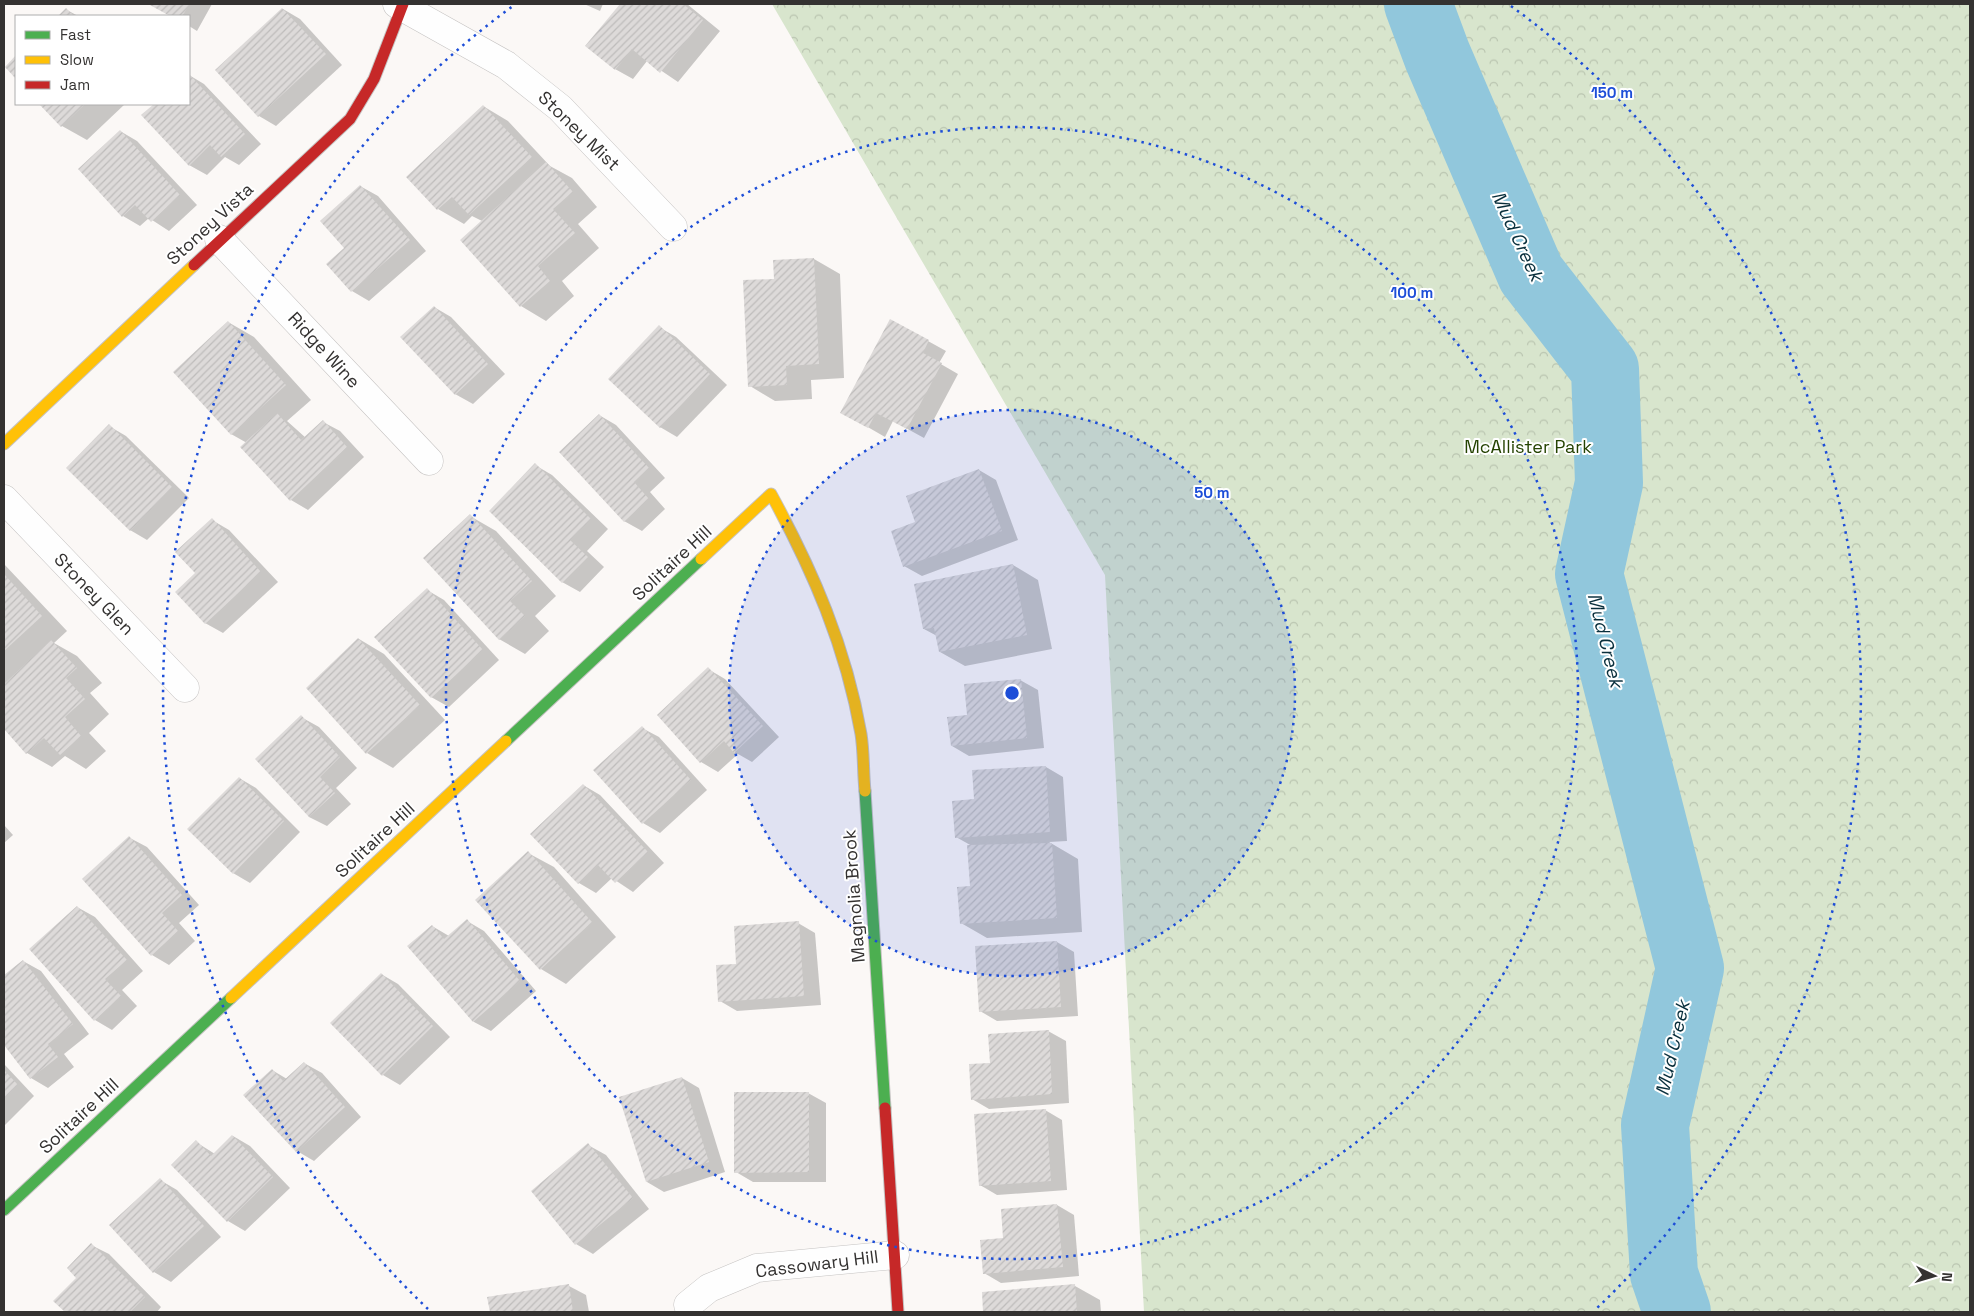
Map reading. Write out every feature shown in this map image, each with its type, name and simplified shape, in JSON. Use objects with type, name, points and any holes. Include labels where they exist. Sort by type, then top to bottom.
[{"type":"street","name":"Stoney Mist","points":[[400,5],[506,65],[560,108],[673,227]]},
{"type":"street","name":"Stoney Vista","points":[[4,444],[219,239],[350,119],[374,78],[400,5]]},
{"type":"street","name":"Ridge Wine","points":[[219,239],[429,461]]},
{"type":"street","name":"Solitaire Hill","points":[[4,1210],[771,494]]},
{"type":"street","name":"Magnolia Brook","points":[[771,494],[804,554],[823,598],[845,661],[861,736],[898,1312]]},
{"type":"street","name":"Stoney Glen","points":[[4,499],[184,688]]},
{"type":"street","name":"Cassowary Hill","points":[[688,1304],[708,1288],[757,1268],[895,1255]]},
{"type":"green space","name":"McAllister Park","points":[[772,4],[1970,4],[1970,1312],[1144,1312],[1105,575]]},
{"type":"building","points":[[148,4],[190,4],[183,15],[168,15]]},
{"type":"building","points":[[620,4],[683,4],[703,20],[660,73],[632,49],[615,70],[585,46]]},
{"type":"building","points":[[66,8],[73,15],[59,15]]},
{"type":"building","points":[[282,8],[326,54],[258,117],[215,70]]},
{"type":"building","points":[[15,56],[15,78],[5,67]]},
{"type":"building","points":[[190,75],[245,134],[221,157],[210,145],[189,166],[141,115],[153,105],[190,105]]},
{"type":"building","points":[[40,105],[84,105],[61,127]]},
{"type":"building","points":[[483,105],[532,157],[469,215],[452,197],[437,210],[406,177]]},
{"type":"building","points":[[120,130],[180,195],[151,222],[135,205],[122,217],[78,169]]},
{"type":"building","points":[[546,162],[573,192],[553,209],[575,233],[538,266],[550,281],[520,307],[460,240]]},
{"type":"building","points":[[360,185],[410,240],[351,292],[326,264],[344,248],[320,221]]},
{"type":"building","points":[[814,258],[819,364],[786,366],[787,385],[748,387],[743,280],[774,279],[773,260]]},
{"type":"building","points":[[434,306],[488,364],[455,395],[400,337]]},
{"type":"building","points":[[890,319],[929,340],[923,353],[942,363],[907,429],[876,413],[868,428],[840,413]]},
{"type":"building","points":[[228,321],[286,385],[231,435],[173,372]]},
{"type":"building","points":[[659,325],[710,374],[660,428],[608,379]]},
{"type":"building","points":[[277,413],[301,440],[323,420],[347,447],[290,501],[240,447]]},
{"type":"building","points":[[599,414],[649,468],[634,482],[649,499],[624,522],[559,452]]},
{"type":"building","points":[[109,424],[172,487],[130,531],[66,468]]},
{"type":"building","points":[[535,463],[591,519],[570,540],[588,557],[562,583],[489,511]]},
{"type":"building","points":[[979,469],[1002,531],[903,567],[891,531],[915,522],[906,496]]},
{"type":"building","points":[[470,514],[532,581],[510,601],[525,616],[499,640],[423,558]]},
{"type":"building","points":[[212,518],[261,572],[205,624],[175,592],[195,573],[175,552]]},
{"type":"building","points":[[1013,564],[1027,635],[939,652],[934,628],[923,629],[914,584]]},
{"type":"building","points":[[4,574],[42,616],[4,651]]},
{"type":"building","points":[[427,588],[483,650],[431,698],[374,637]]},
{"type":"building","points":[[358,638],[420,705],[366,754],[306,688]]},
{"type":"building","points":[[51,640],[77,668],[66,678],[85,699],[65,717],[81,736],[60,755],[44,738],[26,754],[4,729],[4,684]]},
{"type":"building","points":[[708,667],[763,726],[734,753],[724,741],[700,763],[657,715]]},
{"type":"building","points":[[1021,679],[1027,738],[951,746],[947,717],[967,715],[964,684]]},
{"type":"building","points":[[301,715],[340,757],[320,777],[335,793],[309,817],[255,759]]},
{"type":"building","points":[[642,726],[691,780],[642,824],[593,770]]},
{"type":"building","points":[[1046,766],[1050,832],[955,838],[952,801],[974,799],[972,770]]},
{"type":"building","points":[[239,777],[284,821],[233,874],[187,829]]},
{"type":"building","points":[[583,784],[648,852],[615,883],[598,865],[578,884],[530,834]]},
{"type":"building","points":[[129,836],[182,895],[162,913],[178,931],[151,956],[82,879]]},
{"type":"building","points":[[1052,843],[1057,918],[960,924],[957,887],[970,886],[967,845]]},
{"type":"building","points":[[528,851],[592,922],[540,970],[475,900]]},
{"type":"building","points":[[77,906],[127,960],[105,979],[121,996],[94,1021],[29,949]]},
{"type":"building","points":[[467,919],[520,981],[473,1022],[407,946],[432,925],[444,939]]},
{"type":"building","points":[[799,921],[804,996],[718,1002],[716,965],[736,964],[734,926]]},
{"type":"building","points":[[1057,941],[1061,1007],[979,1012],[975,946]]},
{"type":"building","points":[[23,960],[73,1024],[48,1044],[58,1057],[30,1079],[4,1045],[4,975]]},
{"type":"building","points":[[381,973],[433,1026],[382,1076],[330,1023]]},
{"type":"building","points":[[1049,1030],[1052,1094],[971,1100],[969,1064],[990,1063],[988,1034]]},
{"type":"building","points":[[304,1062],[345,1107],[296,1152],[243,1095],[272,1069],[283,1081]]},
{"type":"building","points":[[4,1070],[18,1085],[4,1099]]},
{"type":"building","points":[[682,1077],[709,1162],[646,1182],[619,1097]]},
{"type":"building","points":[[734,1092],[809,1092],[809,1172],[734,1173]]},
{"type":"building","points":[[1046,1109],[1051,1181],[979,1186],[974,1114]]},
{"type":"building","points":[[232,1135],[273,1177],[227,1222],[171,1165],[196,1140],[211,1156]]},
{"type":"building","points":[[588,1143],[633,1198],[575,1245],[531,1191]]},
{"type":"building","points":[[160,1178],[204,1226],[153,1273],[109,1225]]},
{"type":"building","points":[[1057,1204],[1063,1267],[983,1274],[980,1240],[1003,1238],[1001,1209]]},
{"type":"building","points":[[91,1243],[145,1297],[130,1312],[65,1312],[53,1301],[76,1278],[67,1268]]},
{"type":"building","points":[[569,1284],[573,1312],[490,1312],[487,1297]]},
{"type":"building","points":[[1075,1284],[1077,1312],[983,1312],[982,1292]]},
{"type":"waterway","name":"Mud Creek","points":[[1418,4],[1437,55],[1531,274],[1605,369],[1609,483],[1589,574],[1690,968],[1655,1125],[1664,1274],[1677,1312]]},
{"type":"waterway","points":[[1658,1312],[1664,1274]]},
{"type":"traffic: fast","points":[[506,741],[701,559]]},
{"type":"traffic: fast","points":[[865,791],[885,1108]]},
{"type":"traffic: fast","points":[[4,1210],[231,998]]},
{"type":"traffic: slow","points":[[4,444],[194,265]]},
{"type":"traffic: slow","points":[[701,559],[771,494],[814,581],[847,671],[861,734],[865,791]]},
{"type":"traffic: slow","points":[[231,998],[506,741]]},
{"type":"traffic: jam","points":[[194,265],[350,119],[374,79],[403,4]]},
{"type":"traffic: jam","points":[[885,1108],[898,1312]]}]
